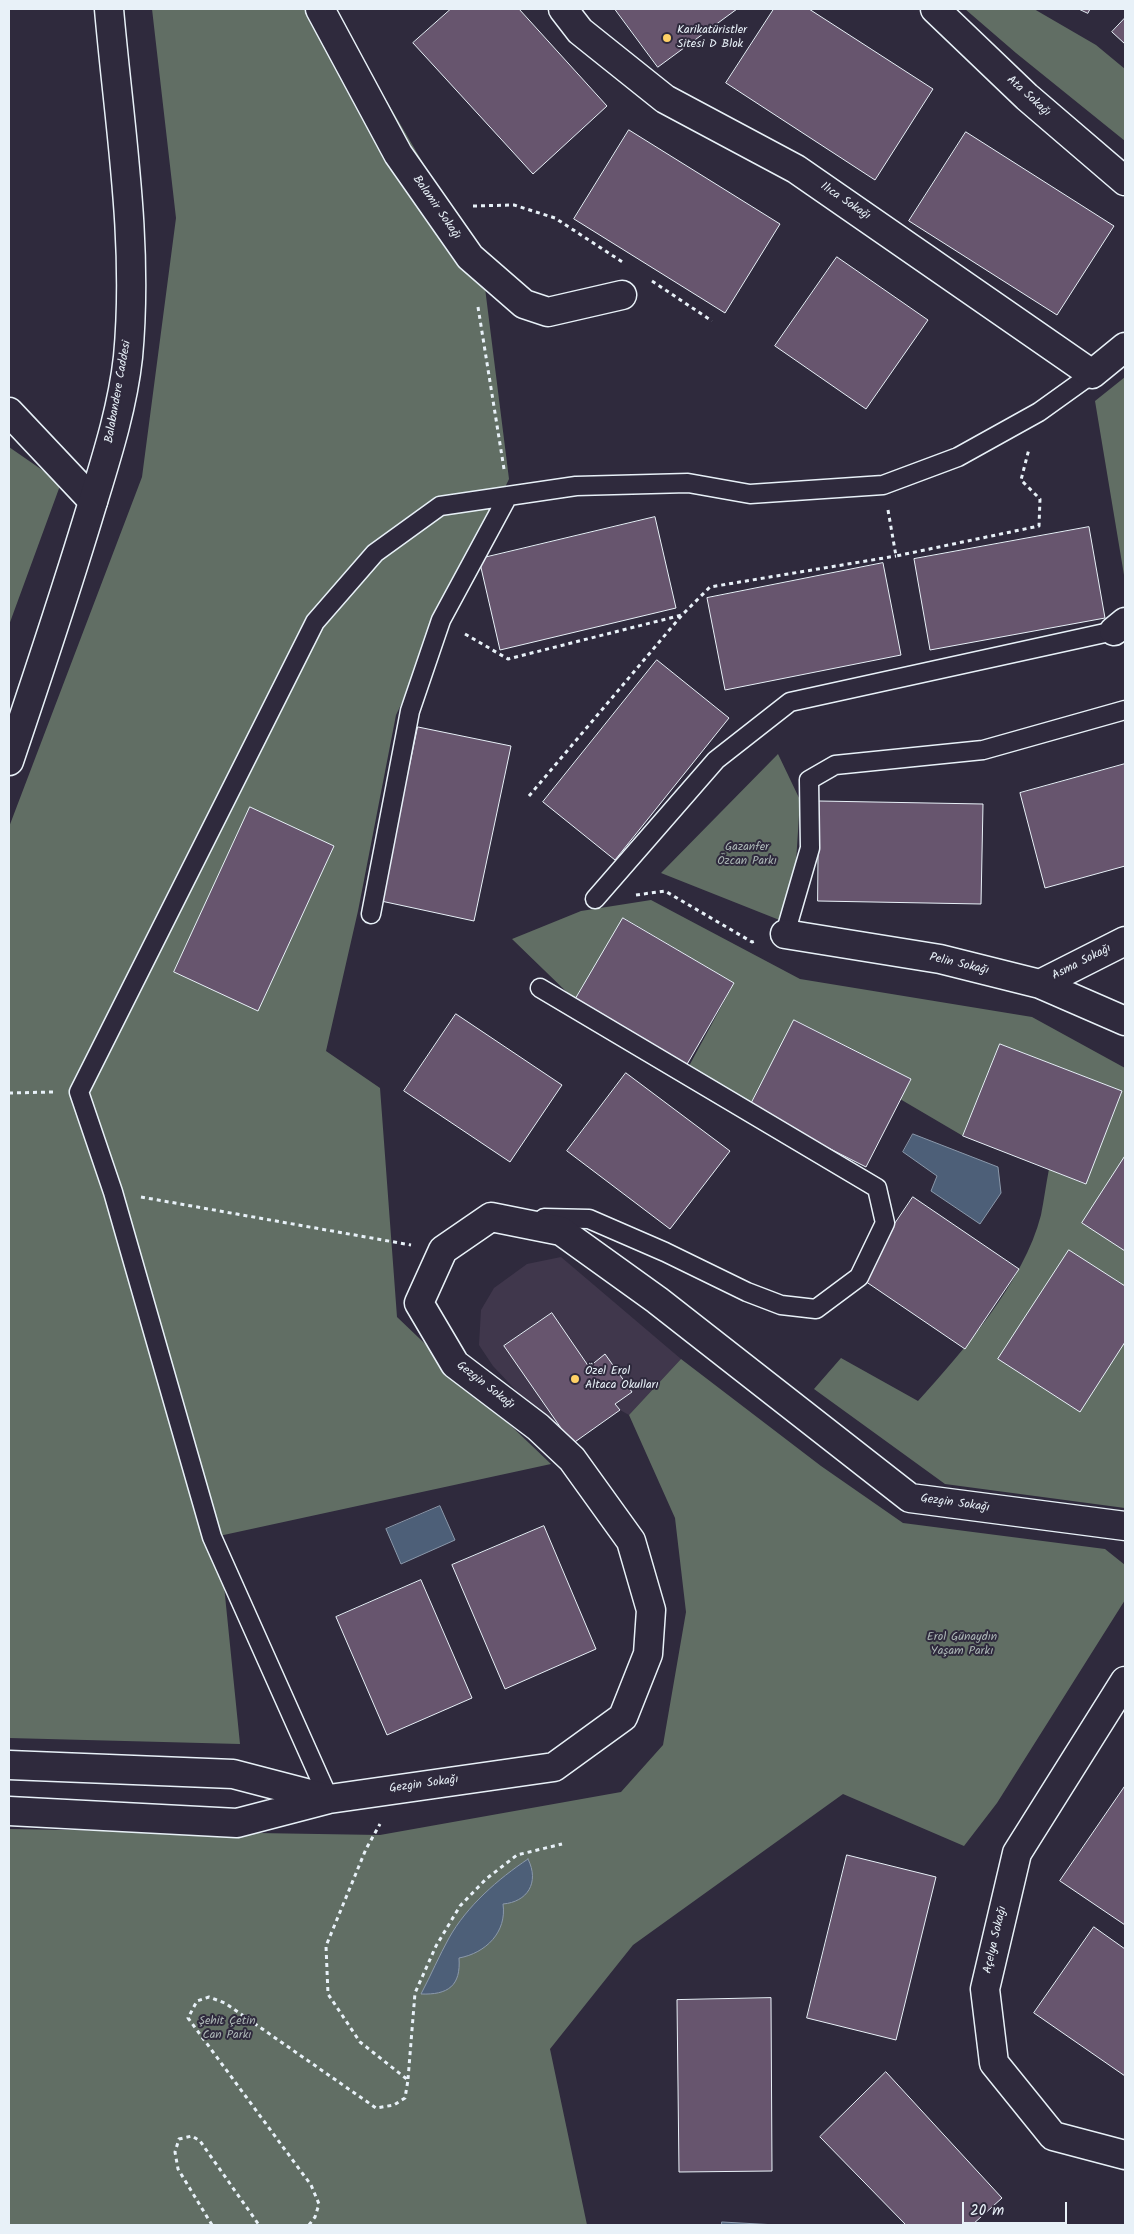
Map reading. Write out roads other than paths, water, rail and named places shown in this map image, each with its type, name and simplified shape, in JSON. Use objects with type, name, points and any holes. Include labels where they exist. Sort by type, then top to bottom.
[{"type":"street","name":"Balabandere Caddesi","points":[[9,761],[115,429],[128,357],[132,272],[126,180],[109,9]]},
{"type":"street","name":"Balamir Sokağı","points":[[320,9],[398,154],[470,257],[524,304],[548,312],[622,295]]},
{"type":"street","name":"Ilıca Sokağı","points":[[563,9],[580,31],[665,99],[796,169],[1092,374]]},
{"type":"street","name":"Ata Sokağı","points":[[935,9],[1027,97],[1125,181]]},
{"type":"street","points":[[1092,374],[1125,347]]},
{"type":"street","points":[[9,412],[93,501]]},
{"type":"street","name":"Pelin Sokağı","points":[[785,934],[940,959],[1040,984],[1125,1021]]},
{"type":"street","name":"Asma Sokağı","points":[[1040,984],[1125,941]]},
{"type":"street","name":"Gezgin Sokağı","points":[[9,1811],[237,1823],[329,1799],[554,1767],[623,1717],[648,1654],[651,1610],[631,1541],[572,1459],[538,1427],[455,1364],[419,1304],[444,1250],[491,1217],[560,1232],[657,1300],[910,1498],[1125,1526]]},
{"type":"street","name":"Açelya Sokağı","points":[[1125,1681],[1016,1853],[985,1989],[994,2063],[1053,2136],[1125,2155]]},
{"type":"street","name":"Gezgin Sokağı","points":[[9,1765],[234,1774],[329,1799]]},
{"type":"lane","points":[[329,1799],[212,1537],[113,1192],[79,1092],[315,622],[375,553],[440,506],[576,486],[688,483],[750,494],[883,485],[958,457],[1039,412],[1092,374]]},
{"type":"lane","points":[[371,914],[410,711],[441,620],[508,496]]},
{"type":"lane","points":[[595,899],[716,760],[790,702],[1120,626]]},
{"type":"lane","points":[[785,934],[810,848],[808,780],[835,766],[983,750],[1125,710]]},
{"type":"lane","points":[[491,1217],[589,1219],[665,1252],[747,1292],[781,1305],[816,1309],[859,1277],[885,1223],[877,1188],[540,988]]},
{"type":"water","points":[[913,1134],[998,1167],[1001,1193],[980,1224],[931,1191],[937,1176],[903,1152]]},
{"type":"water","points":[[440,1506],[455,1540],[401,1564],[386,1529]]},
{"type":"water","points":[[528,1859],[533,1876],[529,1890],[519,1900],[503,1904],[502,1924],[493,1940],[478,1951],[459,1958],[458,1976],[451,1987],[439,1993],[421,1994],[456,1926],[484,1894]]},
{"type":"water","points":[[722,2222],[777,2225],[722,2225]]},
{"type":"place","name":"Karikatüristler Sitesi D Blok","points":[[667,38]]},
{"type":"place","name":"Özel Erol Altaca Okulları","points":[[575,1379]]},
{"type":"park label","name":"Gazanfer Özcan Parkı","points":[[747,855]]},
{"type":"park label","name":"Erol Günaydın Yaşam Parkı","points":[[962,1645]]},
{"type":"park label","name":"Şehit Çetin Can Parkı","points":[[227,2029]]}]
